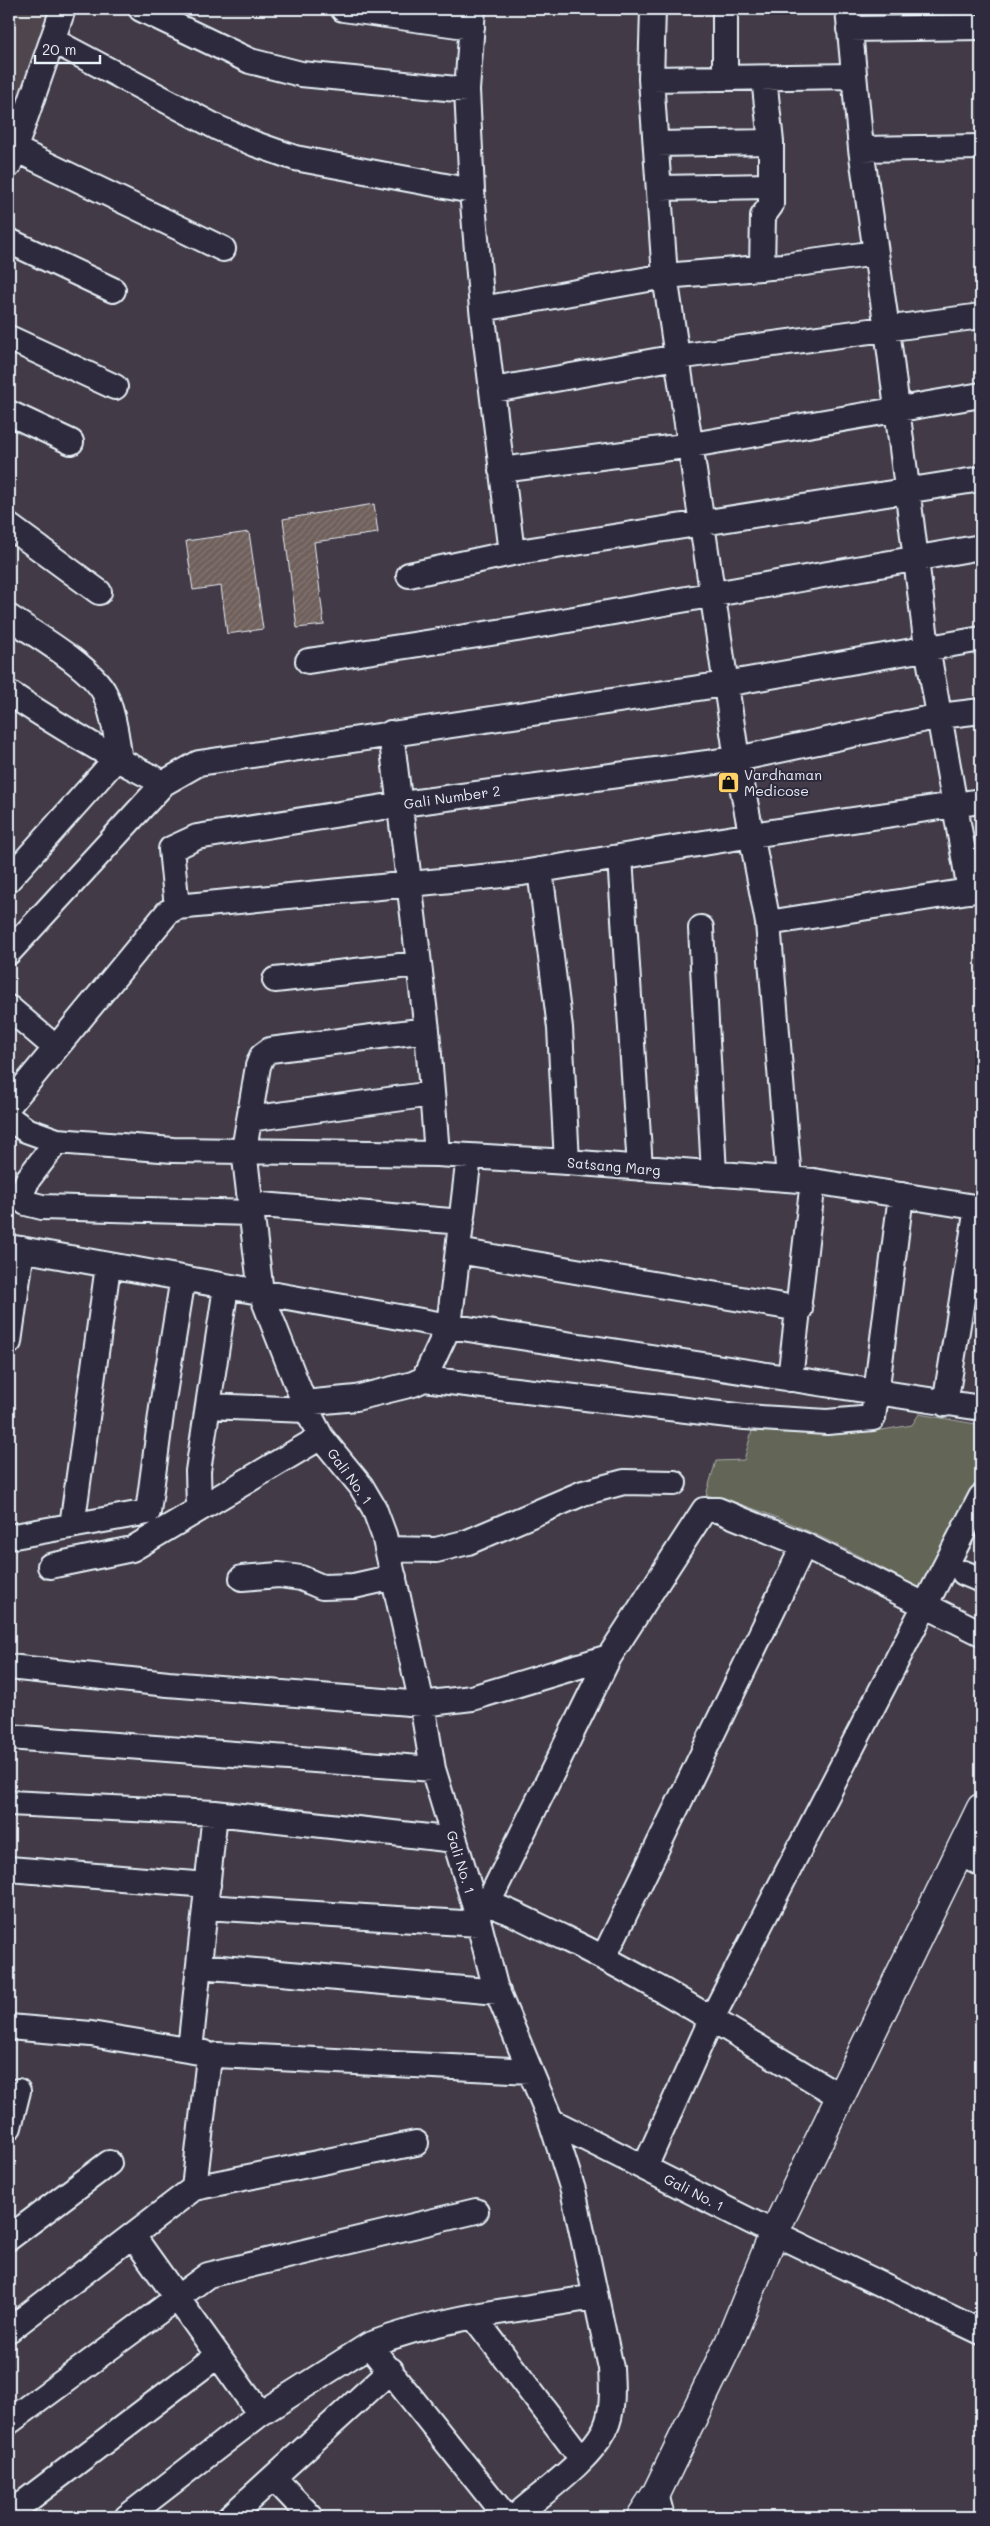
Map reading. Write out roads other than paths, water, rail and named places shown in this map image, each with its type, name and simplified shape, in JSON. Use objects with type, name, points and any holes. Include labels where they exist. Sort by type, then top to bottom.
[{"type":"street","points":[[63,9],[12,157],[222,249]]},
{"type":"street","points":[[141,9],[250,61],[274,68],[301,74],[467,90]]},
{"type":"street","points":[[343,9],[472,18],[467,90],[472,190],[482,309],[494,390],[501,470],[512,553]]},
{"type":"street","points":[[653,9],[651,79],[665,276],[692,445],[725,684],[768,923],[789,1179]]},
{"type":"street","points":[[725,9],[725,78]]},
{"type":"street","points":[[768,923],[976,890],[955,805],[927,647],[917,557],[906,491],[888,329],[861,149],[849,19],[981,27]]},
{"type":"street","points":[[52,40],[218,128],[271,150],[295,158],[472,190]]},
{"type":"street","points":[[651,79],[854,76]]},
{"type":"street","points":[[762,268],[763,216],[771,205],[771,142],[764,78]]},
{"type":"street","points":[[656,144],[771,142]]},
{"type":"street","points":[[861,149],[981,147]]},
{"type":"street","points":[[659,188],[771,186]]},
{"type":"street","points":[[9,241],[113,290]]},
{"type":"street","points":[[482,309],[665,276],[762,268],[876,253]]},
{"type":"street","points":[[494,390],[677,356],[981,316]]},
{"type":"street","points":[[9,338],[115,387]]},
{"type":"street","points":[[501,470],[692,445],[981,395]]},
{"type":"street","points":[[9,413],[71,442]]},
{"type":"street","points":[[410,575],[512,553],[981,479]]},
{"type":"street","points":[[9,526],[99,592]]},
{"type":"street","points":[[308,661],[516,629],[981,547]]},
{"type":"street","points":[[9,617],[88,673],[104,692],[113,716],[118,761],[9,879]]},
{"type":"street","points":[[9,952],[164,783],[185,770],[218,759],[725,684],[981,638]]},
{"type":"street","points":[[9,693],[118,761],[164,783]]},
{"type":"street","name":"Gali Number 2","points":[[177,907],[171,848],[197,837],[402,804],[737,759],[940,716],[981,711]]},
{"type":"street","points":[[391,733],[402,804],[409,884],[427,1030],[437,1154]]},
{"type":"street","points":[[9,1106],[168,912],[177,907],[540,870],[752,835],[981,801]]},
{"type":"street","points":[[620,857],[640,1168]]},
{"type":"street","points":[[540,870],[560,1028],[567,1162]]},
{"type":"street","points":[[701,928],[714,1174]]},
{"type":"street","points":[[274,980],[418,964]]},
{"type":"street","points":[[9,1008],[56,1048]]},
{"type":"street","name":"Gali No. 1","points":[[427,1030],[270,1050],[262,1056],[258,1066],[244,1150],[261,1293],[306,1406],[321,1437],[361,1486],[374,1508],[394,1577],[422,1704],[434,1769],[455,1840],[480,1909],[498,1992],[551,2122],[645,2167],[767,2250],[981,2332]]},
{"type":"street","points":[[249,1119],[432,1094]]},
{"type":"street","name":"Satsang Marg","points":[[9,1118],[26,1130],[57,1141],[173,1150],[437,1154],[567,1162],[813,1181],[979,1208]]},
{"type":"street","points":[[57,1141],[28,1179],[20,1197],[26,1203],[42,1207],[251,1208],[462,1222]]},
{"type":"street","points":[[424,1379],[449,1326],[469,1156]]},
{"type":"street","points":[[790,1379],[800,1309],[813,1181]]},
{"type":"street","points":[[208,1406],[306,1406],[356,1398],[414,1384],[424,1379],[746,1417],[827,1422],[873,1418],[878,1393],[901,1195]]},
{"type":"street","points":[[945,1404],[979,1208]]},
{"type":"street","points":[[9,1342],[15,1248],[449,1326],[945,1404],[981,1408]]},
{"type":"street","points":[[458,1251],[800,1309]]},
{"type":"street","points":[[72,1526],[108,1266]]},
{"type":"street","points":[[9,1537],[148,1512],[163,1400],[183,1278]]},
{"type":"street","points":[[199,1507],[198,1471],[226,1287]]},
{"type":"street","points":[[50,1566],[132,1549],[199,1507],[321,1437]]},
{"type":"street","points":[[387,1549],[436,1550],[468,1542],[583,1492],[624,1482],[674,1483]]},
{"type":"street","points":[[645,2167],[711,2020],[927,1606],[981,1498]]},
{"type":"street","points":[[480,1909],[609,1657],[704,1510],[718,1510],[804,1545],[981,1633]]},
{"type":"street","points":[[604,1958],[804,1545]]},
{"type":"street","points":[[242,1578],[279,1576],[301,1578],[322,1587],[354,1586],[394,1577]]},
{"type":"street","points":[[9,1667],[168,1684],[422,1704],[472,1698],[552,1676],[609,1657]]},
{"type":"street","points":[[9,1737],[434,1769]]},
{"type":"street","points":[[9,1803],[215,1813],[455,1840]]},
{"type":"street","points":[[641,2517],[659,2506],[767,2250],[840,2096],[970,1859],[981,1808]]},
{"type":"street","points":[[190,2050],[215,1813]]},
{"type":"street","points":[[9,1869],[206,1896],[480,1909],[604,1958],[840,2096]]},
{"type":"street","points":[[199,1966],[498,1992]]},
{"type":"street","points":[[9,2027],[91,2034],[217,2055],[530,2071]]},
{"type":"street","points":[[194,2188],[208,2066],[211,2059],[217,2055]]},
{"type":"street","points":[[9,2128],[18,2091]]},
{"type":"street","points":[[515,2517],[582,2459],[605,2428],[612,2398],[611,2368],[573,2190],[551,2122]]},
{"type":"street","points":[[9,2330],[194,2188],[416,2143]]},
{"type":"street","points":[[9,2238],[109,2163]]},
{"type":"street","points":[[9,2422],[177,2296],[208,2275],[476,2211]]},
{"type":"street","points":[[133,2236],[260,2414]]},
{"type":"street","points":[[127,2517],[260,2414],[369,2345],[402,2332],[474,2317],[596,2297]]},
{"type":"street","points":[[474,2317],[582,2459]]},
{"type":"street","points":[[369,2345],[391,2370],[506,2517]]},
{"type":"street","points":[[9,2514],[218,2355]]},
{"type":"street","points":[[230,2517],[391,2370]]},
{"type":"street","points":[[274,2478],[311,2517]]},
{"type":"place","name":"Vardhaman Medicose","points":[[728,782]]}]
